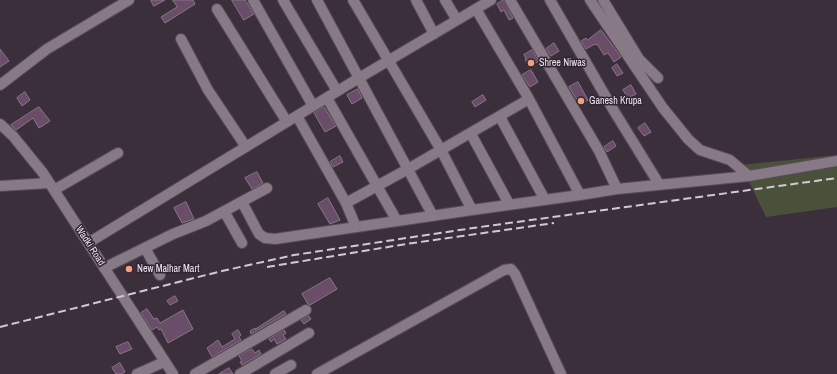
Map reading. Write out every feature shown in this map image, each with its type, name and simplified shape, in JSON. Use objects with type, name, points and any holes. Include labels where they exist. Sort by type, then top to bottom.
[{"type":"street","points":[[0,85],[47,49],[129,0]]},
{"type":"street","points":[[253,0],[313,106]]},
{"type":"street","points":[[283,0],[337,91]]},
{"type":"street","points":[[317,0],[433,216]]},
{"type":"street","points":[[353,0],[441,150],[472,210]]},
{"type":"street","points":[[416,0],[434,34]]},
{"type":"street","points":[[445,0],[457,20]]},
{"type":"street","points":[[510,0],[599,151],[617,188]]},
{"type":"street","points":[[550,0],[614,111],[659,184]]},
{"type":"street","points":[[590,0],[663,108],[688,139],[700,150],[730,160],[749,176]]},
{"type":"street","points":[[603,0],[639,59],[658,78]]},
{"type":"street","points":[[88,243],[482,4],[529,99],[580,195]]},
{"type":"street","points":[[217,9],[287,122]]},
{"type":"street","points":[[181,39],[208,90],[246,147]]},
{"type":"street","points":[[327,98],[397,221]]},
{"type":"street","points":[[346,204],[471,134],[529,99]]},
{"type":"street","points":[[297,116],[346,204],[356,227]]},
{"type":"street","points":[[500,117],[545,200]]},
{"type":"street","name":"Wadki Road","points":[[0,124],[13,136],[52,187],[173,374]]},
{"type":"street","points":[[471,134],[510,204]]},
{"type":"street","points":[[0,186],[52,187],[118,153]]},
{"type":"street","points":[[242,202],[259,234],[270,239],[580,195],[617,188],[749,176],[837,161]]},
{"type":"street","points":[[104,268],[224,211],[267,188]]},
{"type":"street","points":[[224,211],[242,243]]},
{"type":"street","points":[[145,248],[160,274]]},
{"type":"street","points":[[317,374],[504,270],[511,269],[515,274],[562,374]]},
{"type":"street","points":[[195,374],[306,310]]},
{"type":"street","points":[[240,374],[309,333]]},
{"type":"street","points":[[137,374],[164,362]]},
{"type":"street","points":[[275,374],[291,365]]},
{"type":"green space","points":[[837,155],[837,207],[766,217],[741,165]]},
{"type":"building","points":[[151,0],[165,0],[154,6]]},
{"type":"building","points":[[173,0],[193,0],[195,4],[165,23],[161,17],[177,7]]},
{"type":"building","points":[[232,0],[245,0],[254,14],[244,20]]},
{"type":"building","points":[[504,0],[513,18],[509,20],[504,10],[501,12],[497,4]]},
{"type":"building","points":[[601,30],[621,57],[614,62],[608,53],[604,55],[597,44],[586,49],[581,41],[586,38],[587,40]]},
{"type":"building","points":[[554,43],[559,51],[551,56],[546,49]]},
{"type":"building","points":[[0,49],[9,61],[0,67]]},
{"type":"building","name":"Shree Niwas","points":[[532,50],[539,61],[529,67],[524,55]]},
{"type":"building","points":[[617,64],[623,73],[617,76],[612,68]]},
{"type":"building","points":[[531,70],[538,82],[530,87],[522,75]]},
{"type":"building","points":[[578,82],[588,100],[580,105],[569,87]]},
{"type":"building","points":[[631,85],[636,94],[628,98],[623,90]]},
{"type":"building","points":[[358,89],[362,98],[352,104],[347,95]]},
{"type":"building","points":[[25,92],[30,100],[22,106],[17,98]]},
{"type":"building","points":[[483,95],[486,100],[475,107],[472,102]]},
{"type":"building","points":[[39,107],[50,121],[39,128],[33,118],[16,130],[11,125]]},
{"type":"building","points":[[324,107],[336,126],[325,132],[314,113]]},
{"type":"building","points":[[645,123],[651,132],[644,136],[638,128]]},
{"type":"building","points":[[613,141],[616,146],[607,152],[604,147]]},
{"type":"building","points":[[340,156],[343,162],[333,167],[330,162]]},
{"type":"building","points":[[257,172],[263,183],[252,189],[245,178]]},
{"type":"building","points":[[328,198],[340,220],[330,224],[318,204]]},
{"type":"building","points":[[186,202],[194,219],[182,223],[174,208]]},
{"type":"building","points":[[330,278],[337,289],[310,305],[308,304],[302,294]]},
{"type":"building","points":[[175,296],[178,301],[170,305],[167,301]]},
{"type":"building","points":[[147,309],[154,319],[157,318],[160,323],[183,310],[193,329],[168,343],[161,329],[159,330],[157,327],[152,330],[141,313]]},
{"type":"building","points":[[284,311],[286,314],[251,334],[250,331]]},
{"type":"building","points":[[309,316],[311,319],[304,324],[301,320]]},
{"type":"building","points":[[238,330],[241,335],[239,337],[241,340],[212,357],[207,348],[218,340],[222,347],[235,339],[232,334]]},
{"type":"building","points":[[284,330],[286,333],[283,335],[286,339],[277,344],[274,339],[271,342],[269,339]]},
{"type":"building","points":[[128,342],[132,349],[120,354],[116,347]]},
{"type":"building","points":[[252,349],[255,353],[259,350],[261,354],[242,365],[240,362],[242,361],[239,356]]},
{"type":"building","points":[[120,363],[125,372],[116,374],[112,368]]},
{"type":"building","points":[[229,368],[233,374],[219,374]]},
{"type":"railway","points":[[0,327],[222,271],[294,255],[473,228],[837,178]]},
{"type":"railway","points":[[267,267],[406,244],[554,223]]},
{"type":"place","name":"Shree Niwas","points":[[531,63]]},
{"type":"place","name":"Ganesh Krupa","points":[[581,101]]},
{"type":"place","name":"New Malhar Mart","points":[[129,269]]}]
